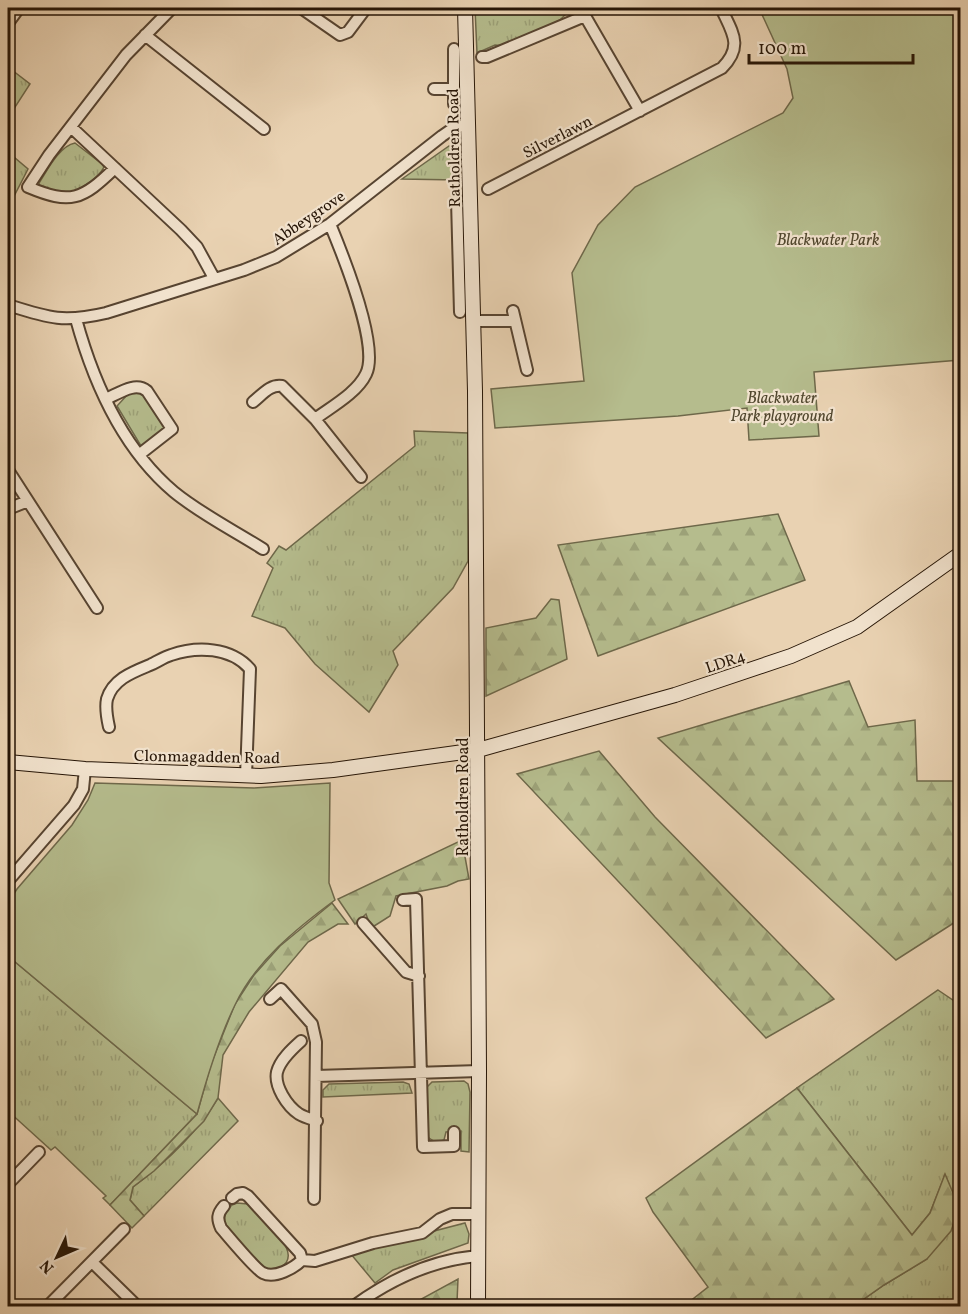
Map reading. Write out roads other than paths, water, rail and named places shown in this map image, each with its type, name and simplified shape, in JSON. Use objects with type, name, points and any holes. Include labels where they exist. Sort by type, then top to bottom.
[{"type":"street","points":[[8,23],[19,8]]},
{"type":"street","points":[[115,168],[91,190],[66,199],[28,187],[126,55],[172,8]]},
{"type":"street","points":[[301,8],[340,35],[348,32],[366,8]]},
{"type":"street","name":"Ratholdren Road","points":[[460,312],[466,288],[468,125],[460,69],[465,8]]},
{"type":"street","name":"Silverlawn","points":[[488,189],[722,68],[730,60],[735,50],[734,38],[721,8]]},
{"type":"street","points":[[482,57],[488,57],[584,12],[640,111]]},
{"type":"street","points":[[145,35],[264,129]]},
{"type":"street","points":[[454,50],[460,69],[454,89],[454,104]]},
{"type":"street","points":[[435,89],[454,89]]},
{"type":"street","name":"Abbeygrove","points":[[8,305],[56,319],[76,319],[106,313],[244,270],[276,257],[330,224],[442,136],[455,127],[468,125]]},
{"type":"street","points":[[71,127],[197,247],[214,278]]},
{"type":"street","name":"Ratholdren Road","points":[[457,200],[466,288],[473,321],[478,750],[478,1306]]},
{"type":"street","points":[[315,419],[362,381],[369,361],[358,302],[330,224]]},
{"type":"street","points":[[473,321],[514,316],[527,370]]},
{"type":"street","points":[[76,319],[84,349],[106,399],[124,432],[140,454],[174,491],[192,505],[263,549]]},
{"type":"street","points":[[253,402],[270,388],[277,385],[282,386],[315,419],[362,477]]},
{"type":"street","points":[[106,399],[137,386],[143,387],[172,429],[140,454]]},
{"type":"street","points":[[8,470],[97,608]]},
{"type":"street","points":[[8,509],[28,501]]},
{"type":"street","name":"LDR4","points":[[478,750],[675,695],[800,652],[857,627],[960,554]]},
{"type":"street","points":[[109,727],[107,698],[123,678],[170,655],[193,650],[216,650],[232,655],[244,662],[250,669],[246,776]]},
{"type":"street","name":"Clonmagadden Road","points":[[8,762],[85,769],[246,776],[333,770],[478,750]]},
{"type":"street","points":[[8,881],[74,805],[83,789],[85,769]]},
{"type":"street","points":[[403,900],[416,899],[423,1147],[454,1146],[454,1132]]},
{"type":"street","points":[[363,923],[406,972],[419,976]]},
{"type":"street","points":[[270,999],[281,989],[312,1024],[316,1042],[314,1199]]},
{"type":"street","points":[[301,1041],[277,1072],[278,1085],[287,1101],[298,1113],[316,1121]]},
{"type":"street","points":[[316,1076],[479,1071]]},
{"type":"street","points":[[8,1184],[39,1152]]},
{"type":"street","points":[[232,1198],[243,1193],[248,1196],[300,1253],[302,1260]]},
{"type":"street","points":[[224,1206],[217,1220],[221,1228],[263,1273],[273,1275],[294,1267],[302,1260],[315,1261],[373,1243],[422,1233],[440,1219],[452,1214],[477,1214]]},
{"type":"street","points":[[48,1306],[124,1229]]},
{"type":"street","points":[[354,1306],[409,1273],[454,1259],[478,1256]]},
{"type":"street","points":[[92,1262],[137,1306]]},
{"type":"park label","name":"Blackwater Park","points":[[828,239]]},
{"type":"park label","name":"Blackwater Park playground","points":[[782,406]]}]
